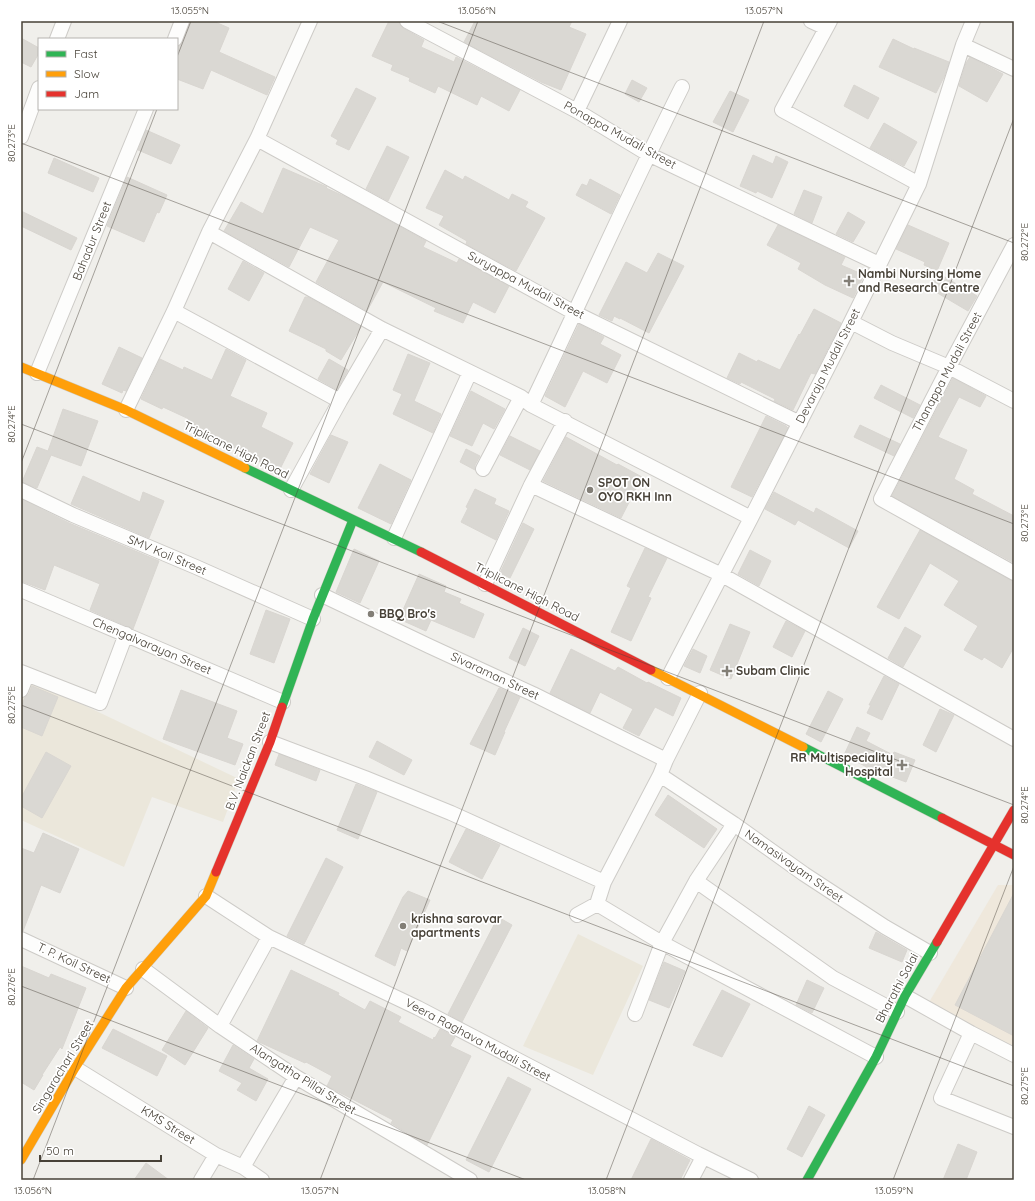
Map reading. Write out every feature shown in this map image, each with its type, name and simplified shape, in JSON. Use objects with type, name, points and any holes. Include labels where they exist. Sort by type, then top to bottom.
[{"type":"street","points":[[57,38],[64,21]]},
{"type":"street","points":[[175,38],[182,21]]},
{"type":"street","points":[[126,410],[174,311],[209,232],[257,139],[310,21]]},
{"type":"street","name":"Ponappa Mudali Street","points":[[407,21],[577,111],[648,154],[879,264]]},
{"type":"street","points":[[577,111],[620,21]]},
{"type":"street","points":[[811,21],[828,25],[782,110],[919,184]]},
{"type":"street","name":"Devaraja Mudali Street","points":[[668,678],[800,423],[919,184],[963,45],[973,21]]},
{"type":"street","points":[[963,45],[1014,69]]},
{"type":"street","points":[[483,470],[526,401],[575,312],[648,154],[682,87]]},
{"type":"street","points":[[21,137],[38,91]]},
{"type":"street","name":"Bahadur Street","points":[[37,373],[146,110]]},
{"type":"street","name":"Suryappa Mudali Street","points":[[257,139],[575,312],[800,423]]},
{"type":"street","points":[[209,232],[382,329],[470,372],[751,518]]},
{"type":"street","name":"Thanappa Mudali Street","points":[[1012,254],[949,367],[881,499],[1014,573]]},
{"type":"street","points":[[174,311],[340,401]]},
{"type":"street","points":[[851,322],[892,343],[949,367],[1014,401]]},
{"type":"street","points":[[291,490],[382,329]]},
{"type":"street","name":"Triplicane High Road","points":[[21,367],[126,410],[353,520],[394,538],[700,693],[1014,855]]},
{"type":"street","points":[[394,538],[470,372]]},
{"type":"street","points":[[485,584],[532,485],[565,422]]},
{"type":"street","points":[[532,485],[722,575],[1014,739]]},
{"type":"street","name":"SMV Koil Street","points":[[21,490],[80,518],[313,619]]},
{"type":"street","name":"B.V. Naickan Street","points":[[126,988],[206,896],[270,742],[313,619],[353,520]]},
{"type":"street","name":"Chengalvarayan Street","points":[[21,590],[283,702]]},
{"type":"street","name":"Sivaraman Street","points":[[322,595],[533,694],[666,760]]},
{"type":"street","points":[[21,690],[24,673],[100,703],[126,634]]},
{"type":"street","points":[[577,915],[597,904],[604,882],[660,775],[700,693]]},
{"type":"street","points":[[270,742],[451,813],[604,882]]},
{"type":"street","name":"Namasivayam Street","points":[[660,775],[734,824],[804,874],[885,927],[930,953]]},
{"type":"street","name":"Bharathi Salai","points":[[807,1180],[876,1057],[905,996],[1014,810]]},
{"type":"street","points":[[635,1014],[662,943],[696,881],[734,824]]},
{"type":"street","points":[[696,881],[833,978],[897,1012]]},
{"type":"street","name":"Veera Raghava Mudali Street","points":[[206,896],[269,937],[418,1008],[703,1157],[751,1180]]},
{"type":"street","points":[[597,904],[662,943],[876,1057]]},
{"type":"street","points":[[220,1026],[269,937]]},
{"type":"street","name":"T. P. Koil Street","points":[[21,939],[126,988]]},
{"type":"street","name":"Alangatha Pillai Street","points":[[143,969],[220,1026],[296,1077],[470,1180]]},
{"type":"street","name":"Singarachari Street","points":[[21,1160],[75,1068],[126,988]]},
{"type":"street","points":[[905,996],[971,1033],[1014,1054]]},
{"type":"street","points":[[971,1033],[941,1098],[1014,1127]]},
{"type":"street","name":"KMS Street","points":[[75,1068],[216,1155],[243,1167],[262,1180]]},
{"type":"street","points":[[243,1167],[296,1077]]},
{"type":"street","points":[[201,1180],[216,1155]]},
{"type":"street","points":[[691,1180],[703,1157]]},
{"type":"shaded area","points":[[29,679],[239,779],[223,822],[152,797],[124,867],[21,820],[21,698]]},
{"type":"shaded area","points":[[998,885],[1014,885],[1014,1049],[928,1004]]},
{"type":"shaded area","points":[[578,934],[643,966],[593,1075],[523,1046]]},
{"type":"building","points":[[191,21],[213,21],[229,28],[219,52],[275,77],[267,95],[211,70],[203,89],[178,79],[178,47],[183,42]]},
{"type":"building","points":[[389,21],[399,21],[403,28],[424,40],[421,47],[454,62],[456,57],[520,90],[509,111],[481,96],[477,105],[438,86],[435,93],[409,81],[410,78],[391,70],[393,65],[372,56]]},
{"type":"building","points":[[475,21],[572,21],[569,27],[586,34],[561,90],[541,82],[464,42]]},
{"type":"building","points":[[21,38],[38,47],[38,55],[31,67],[21,62]]},
{"type":"building","points":[[893,39],[914,49],[949,62],[936,93],[879,67]]},
{"type":"building","points":[[970,57],[1003,74],[987,102],[959,86],[966,63]]},
{"type":"building","points":[[632,80],[647,88],[639,102],[625,94]]},
{"type":"building","points":[[854,85],[879,98],[868,119],[844,106]]},
{"type":"building","points":[[356,88],[376,98],[349,150],[336,144],[338,140],[331,136]]},
{"type":"building","points":[[730,91],[749,100],[733,132],[713,122]]},
{"type":"building","points":[[884,123],[917,142],[904,166],[870,148]]},
{"type":"building","points":[[146,130],[180,145],[171,164],[138,150]]},
{"type":"building","points":[[387,146],[409,157],[388,201],[366,189]]},
{"type":"building","points":[[753,155],[773,164],[776,156],[788,162],[772,198],[757,191],[756,193],[740,186]]},
{"type":"building","points":[[54,158],[99,178],[93,192],[48,173]]},
{"type":"building","points":[[283,168],[327,187],[326,188],[348,198],[426,241],[423,247],[457,263],[459,259],[509,286],[495,313],[473,302],[463,323],[434,311],[436,308],[383,282],[367,311],[316,282],[339,240],[310,227],[289,267],[224,231],[241,202],[263,214]]},
{"type":"building","points":[[445,170],[463,180],[465,176],[509,200],[512,194],[528,202],[525,207],[545,218],[516,271],[466,244],[467,241],[439,225],[444,216],[426,208]]},
{"type":"building","points":[[127,177],[167,195],[159,213],[157,212],[144,242],[107,226]]},
{"type":"building","points":[[590,179],[620,195],[611,214],[576,195],[582,184],[587,186]]},
{"type":"building","points":[[804,190],[822,197],[812,223],[794,214]]},
{"type":"building","points":[[21,211],[77,238],[71,250],[21,226]]},
{"type":"building","points":[[848,212],[865,222],[853,242],[836,234]]},
{"type":"building","points":[[778,225],[845,257],[841,265],[864,275],[853,298],[825,285],[798,269],[801,263],[767,245]]},
{"type":"building","points":[[908,225],[949,243],[937,271],[924,265],[925,262],[896,249]]},
{"type":"building","points":[[658,253],[684,266],[649,333],[620,318],[614,316],[612,321],[599,315],[626,262],[647,273]]},
{"type":"building","points":[[243,261],[264,273],[249,301],[228,289]]},
{"type":"building","points":[[938,273],[977,296],[968,311],[929,288]]},
{"type":"building","points":[[305,297],[308,297],[361,327],[341,360],[326,351],[326,349],[289,331]]},
{"type":"building","points":[[814,309],[841,323],[815,374],[811,373],[793,410],[741,382],[740,384],[727,378],[739,353],[757,362],[758,360],[780,370]]},
{"type":"building","points":[[579,324],[604,337],[600,344],[621,355],[607,383],[583,371],[565,407],[545,396]]},
{"type":"building","points":[[119,347],[142,358],[126,391],[123,390],[122,393],[102,384]]},
{"type":"building","points":[[226,349],[246,360],[230,396],[267,413],[261,427],[293,443],[279,471],[258,461],[259,459],[222,442],[223,440],[187,421],[189,419],[141,399],[160,359],[183,370],[184,367],[212,380]]},
{"type":"building","points":[[408,354],[430,363],[414,401],[441,414],[433,433],[393,414],[402,394],[393,390]]},
{"type":"building","points":[[329,359],[348,370],[337,390],[318,379]]},
{"type":"building","points":[[953,378],[986,396],[980,407],[959,397],[938,437],[967,450],[954,479],[974,490],[972,494],[1014,516],[1014,563],[892,496]]},
{"type":"building","points":[[881,385],[920,405],[913,418],[874,398]]},
{"type":"building","points":[[471,391],[505,409],[494,429],[483,423],[472,446],[450,436]]},
{"type":"building","points":[[63,409],[98,421],[81,466],[51,455],[37,488],[22,482],[37,447],[48,451]]},
{"type":"building","points":[[766,416],[788,428],[752,497],[731,487]]},
{"type":"building","points":[[860,425],[900,444],[894,456],[854,437]]},
{"type":"building","points":[[331,435],[348,442],[329,483],[310,474]]},
{"type":"building","points":[[510,436],[540,451],[530,470],[500,455]]},
{"type":"building","points":[[566,437],[642,477],[621,518],[543,481]]},
{"type":"building","points":[[466,449],[480,456],[475,465],[475,470],[460,462]]},
{"type":"building","points":[[380,464],[411,480],[391,524],[358,508]]},
{"type":"building","points":[[83,476],[140,502],[143,492],[164,501],[149,538],[71,504]]},
{"type":"building","points":[[475,489],[496,499],[494,504],[509,511],[496,540],[461,522],[468,508],[466,507]]},
{"type":"building","points":[[774,492],[814,513],[816,508],[858,531],[849,548],[798,520],[795,525],[765,509]]},
{"type":"building","points":[[21,499],[69,523],[159,561],[133,629],[90,610],[100,584],[54,565],[45,590],[21,581]]},
{"type":"building","points":[[523,523],[534,529],[510,578],[500,573]]},
{"type":"building","points":[[920,530],[1014,581],[1014,647],[1002,668],[984,657],[982,660],[964,650],[978,626],[944,605],[959,581],[930,563],[899,619],[877,607]]},
{"type":"building","points":[[645,548],[667,558],[648,597],[651,598],[631,641],[611,632],[631,588],[627,586]]},
{"type":"building","points":[[354,549],[379,561],[360,603],[336,592]]},
{"type":"building","points":[[750,550],[771,561],[759,586],[738,574]]},
{"type":"building","points":[[419,574],[446,586],[444,592],[461,599],[459,603],[484,614],[474,638],[431,620],[426,631],[399,619]]},
{"type":"building","points":[[266,610],[290,619],[274,663],[250,654]]},
{"type":"building","points":[[786,621],[805,631],[792,657],[773,647]]},
{"type":"building","points":[[730,624],[750,632],[731,679],[710,670]]},
{"type":"building","points":[[905,627],[921,636],[903,667],[888,658]]},
{"type":"building","points":[[523,628],[539,636],[525,666],[509,658]]},
{"type":"building","points":[[571,649],[615,671],[618,667],[647,683],[648,682],[681,698],[673,716],[655,707],[639,736],[623,728],[633,709],[600,692],[590,713],[550,693]]},
{"type":"building","points":[[693,649],[707,656],[700,673],[684,666]]},
{"type":"building","points":[[884,676],[899,684],[882,720],[867,713],[871,705],[869,705]]},
{"type":"building","points":[[32,686],[58,697],[42,736],[21,727],[21,708],[25,697],[29,694]]},
{"type":"building","points":[[499,688],[520,697],[495,755],[470,744]]},
{"type":"building","points":[[181,690],[237,711],[227,738],[243,744],[235,765],[163,739]]},
{"type":"building","points":[[828,691],[843,699],[821,742],[806,734]]},
{"type":"building","points":[[940,709],[954,715],[936,752],[923,745]]},
{"type":"building","points":[[857,727],[870,733],[866,741],[893,755],[894,752],[915,760],[906,782],[879,772],[878,773],[844,755]]},
{"type":"building","points":[[377,741],[412,760],[404,775],[369,757]]},
{"type":"building","points":[[46,752],[71,766],[42,818],[21,806],[21,798]]},
{"type":"building","points":[[279,754],[320,770],[316,781],[275,765]]},
{"type":"building","points":[[356,784],[377,792],[358,839],[337,830]]},
{"type":"building","points":[[668,795],[717,829],[704,848],[655,815]]},
{"type":"building","points":[[466,829],[500,845],[482,879],[449,862]]},
{"type":"building","points":[[43,833],[79,849],[60,893],[41,885],[23,931],[21,931],[21,848],[34,853]]},
{"type":"building","points":[[326,858],[343,867],[304,944],[287,936]]},
{"type":"building","name":"krishna sarovar apartments","points":[[408,891],[430,900],[407,951],[401,948],[395,966],[375,956],[403,897]]},
{"type":"building","points":[[1014,893],[1014,1036],[955,1005]]},
{"type":"building","points":[[498,917],[512,925],[462,1022],[448,1014]]},
{"type":"building","points":[[876,932],[907,950],[902,962],[869,948]]},
{"type":"building","points":[[664,962],[685,971],[669,1008],[649,1000]]},
{"type":"building","points":[[21,966],[49,978],[51,974],[86,988],[62,1049],[60,1047],[34,1090],[21,1082]]},
{"type":"building","points":[[291,970],[339,993],[338,995],[365,1010],[370,1001],[401,1017],[398,1022],[433,1040],[440,1029],[455,1037],[450,1046],[471,1056],[427,1145],[391,1123],[393,1120],[327,1086],[332,1076],[306,1062],[305,1063],[257,1041]]},
{"type":"building","points":[[807,980],[824,988],[812,1013],[796,1005]]},
{"type":"building","points":[[722,990],[750,1004],[722,1057],[693,1045]]},
{"type":"building","points":[[186,1011],[208,1028],[185,1065],[162,1050]]},
{"type":"building","points":[[113,1029],[167,1056],[157,1076],[102,1048]]},
{"type":"building","points":[[233,1045],[254,1059],[249,1068],[268,1079],[256,1101],[237,1090],[242,1083],[219,1071]]},
{"type":"building","points":[[508,1077],[531,1089],[489,1172],[466,1160]]},
{"type":"building","points":[[809,1106],[825,1115],[802,1157],[787,1149]]},
{"type":"building","points":[[651,1139],[690,1160],[680,1180],[631,1180]]},
{"type":"building","points":[[958,1144],[977,1152],[966,1180],[943,1180]]},
{"type":"building","points":[[146,1163],[169,1180],[134,1180]]},
{"type":"traffic: fast","points":[[245,468],[421,552]]},
{"type":"traffic: fast","points":[[282,707],[313,619],[353,520]]},
{"type":"traffic: fast","points":[[803,747],[942,818]]},
{"type":"traffic: fast","points":[[807,1180],[876,1057],[905,996],[937,942]]},
{"type":"traffic: slow","points":[[21,367],[126,410],[245,468]]},
{"type":"traffic: slow","points":[[651,670],[803,747]]},
{"type":"traffic: slow","points":[[21,1160],[75,1068],[126,988],[206,896],[216,872]]},
{"type":"traffic: jam","points":[[421,552],[651,670]]},
{"type":"traffic: jam","points":[[216,872],[270,742],[282,707]]},
{"type":"traffic: jam","points":[[937,942],[1014,810]]},
{"type":"traffic: jam","points":[[942,818],[1014,855]]},
{"type":"place","name":"Nambi Nursing Home and Research Centre","points":[[849,281]]},
{"type":"place","name":"SPOT ON OYO RKH Inn","points":[[590,490]]},
{"type":"place","name":"BBQ Bro's","points":[[371,614]]},
{"type":"place","name":"Subam Clinic","points":[[727,671]]},
{"type":"place","name":"RR Multispeciality Hospital","points":[[902,765]]},
{"type":"place","name":"krishna sarovar apartments","points":[[403,926]]}]
